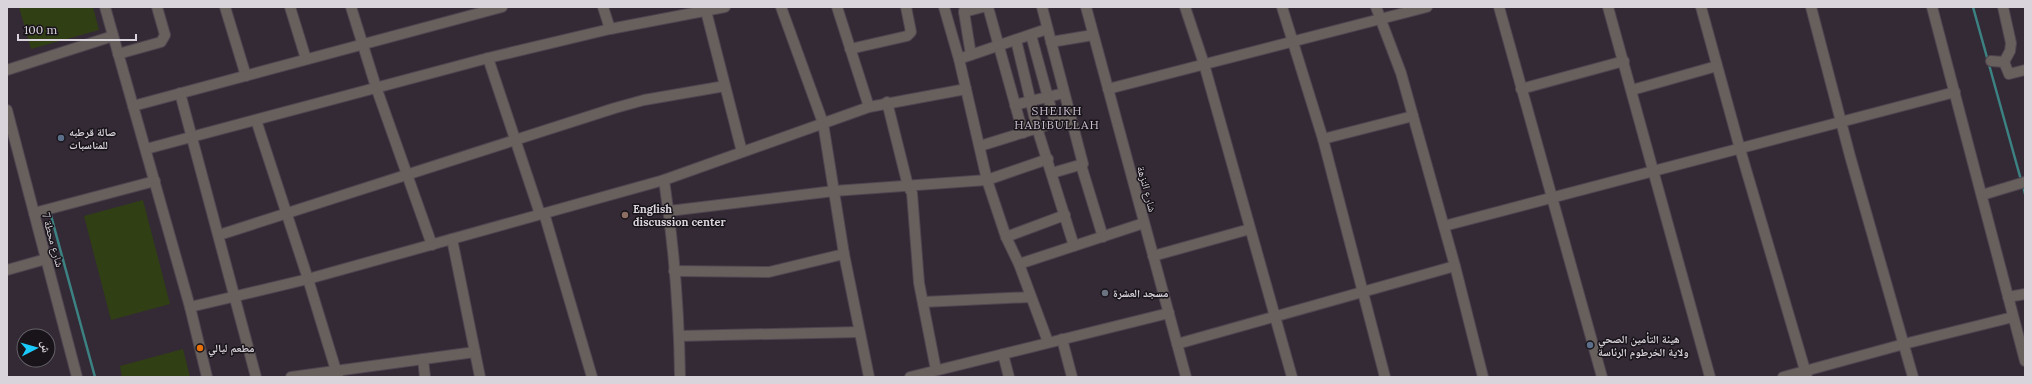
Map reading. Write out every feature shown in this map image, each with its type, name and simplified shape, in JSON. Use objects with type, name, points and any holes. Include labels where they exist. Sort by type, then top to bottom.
[{"type":"street","points":[[105,7],[190,307],[207,377]]},
{"type":"street","points":[[118,54],[161,42],[164,39],[165,35],[157,7]]},
{"type":"street","points":[[226,7],[246,76]]},
{"type":"street","points":[[290,7],[306,59]]},
{"type":"street","points":[[351,7],[376,87],[432,245]]},
{"type":"street","points":[[133,106],[502,7]]},
{"type":"street","points":[[603,7],[610,29]]},
{"type":"street","points":[[146,149],[488,58],[610,29],[726,7]]},
{"type":"street","points":[[782,7],[823,122],[844,254],[869,377]]},
{"type":"street","points":[[837,7],[869,107]]},
{"type":"street","points":[[850,49],[907,36],[911,32],[911,27],[906,7]]},
{"type":"street","points":[[944,7],[959,59],[988,180],[1006,237],[1019,264],[1048,342]]},
{"type":"street","points":[[971,55],[965,9],[983,7]]},
{"type":"street","points":[[988,7],[1000,45],[1023,133]]},
{"type":"street","points":[[1042,7],[1083,164],[1052,173]]},
{"type":"street","name":"شارع النزهة","points":[[1086,7],[1186,377]]},
{"type":"street","points":[[1186,7],[1204,64],[1292,377]]},
{"type":"street","points":[[1282,7],[1323,139],[1385,377]]},
{"type":"street","points":[[1376,7],[1398,66],[1413,116],[1455,266],[1483,377]]},
{"type":"street","points":[[1108,89],[1427,7]]},
{"type":"street","points":[[1499,7],[1602,377]]},
{"type":"street","points":[[1608,7],[1710,377]]},
{"type":"street","points":[[1700,7],[1806,374]]},
{"type":"street","points":[[1811,7],[1841,123],[1913,377]]},
{"type":"street","points":[[1932,7],[2025,361]]},
{"type":"street","points":[[2003,7],[2012,43],[2010,51],[2004,62]]},
{"type":"street","points":[[706,11],[742,152]]},
{"type":"street","points":[[959,59],[1047,29]]},
{"type":"street","points":[[1031,35],[1054,123]]},
{"type":"street","points":[[1051,42],[1093,35]]},
{"type":"street","points":[[7,70],[113,36]]},
{"type":"street","points":[[1016,40],[1038,128],[1074,246]]},
{"type":"street","points":[[488,58],[542,214],[592,377]]},
{"type":"street","points":[[1990,60],[2004,62]]},
{"type":"street","points":[[1521,89],[1624,62]]},
{"type":"street","points":[[2004,62],[2009,74],[2025,70]]},
{"type":"street","points":[[1632,90],[1717,66]]},
{"type":"street","points":[[219,235],[644,100],[725,86]]},
{"type":"street","points":[[190,307],[308,279],[664,180],[823,122],[869,107],[887,102],[966,89]]},
{"type":"street","points":[[1444,226],[1955,92]]},
{"type":"street","points":[[180,93],[236,297],[256,377]]},
{"type":"street","points":[[1015,105],[1064,93]]},
{"type":"street","points":[[887,102],[908,186],[912,193],[918,283],[941,372]]},
{"type":"street","name":"شارع محطة 7","points":[[7,110],[77,377]]},
{"type":"street","points":[[1323,139],[1413,116]]},
{"type":"street","points":[[980,146],[1070,118]]},
{"type":"street","points":[[256,120],[308,279],[337,374]]},
{"type":"street","points":[[669,211],[834,191],[988,180],[1048,159]]},
{"type":"street","points":[[1080,165],[1103,237]]},
{"type":"street","points":[[664,180],[669,211],[674,271],[679,336],[680,377]]},
{"type":"street","points":[[34,213],[154,181]]},
{"type":"street","points":[[1982,195],[2025,182]]},
{"type":"street","points":[[1006,237],[1065,215]]},
{"type":"street","points":[[1019,264],[1144,224]]},
{"type":"street","points":[[1153,256],[1250,229]]},
{"type":"street","points":[[452,239],[480,377]]},
{"type":"street","points":[[674,271],[769,272],[844,254]]},
{"type":"street","points":[[7,270],[46,259]]},
{"type":"street","points":[[1177,344],[1455,266]]},
{"type":"street","points":[[2008,297],[2025,294]]},
{"type":"street","points":[[922,302],[1031,297]]},
{"type":"street","points":[[910,377],[941,372],[1048,342],[1169,313]]},
{"type":"street","points":[[1783,377],[1806,374],[1904,344],[2014,317]]},
{"type":"street","points":[[679,336],[859,332]]},
{"type":"street","points":[[1062,339],[1072,377]]},
{"type":"street","points":[[291,377],[337,374],[422,359],[475,352]]},
{"type":"street","points":[[1003,354],[1009,377]]},
{"type":"street","points":[[422,359],[425,377]]},
{"type":"green space","points":[[19,7],[93,7],[99,30],[31,49]]},
{"type":"green space","points":[[143,200],[170,304],[111,320],[84,216]]},
{"type":"green space","points":[[183,349],[190,377],[122,377],[120,366]]},
{"type":"waterway","points":[[1973,7],[2021,180]]},
{"type":"waterway","points":[[2023,185],[2025,194]]},
{"type":"waterway","points":[[50,212],[95,377]]},
{"type":"place","name":"صالة قرطبه للمناسبات","points":[[61,138]]},
{"type":"place","name":"English discussion center","points":[[625,215]]},
{"type":"place","name":"مسجد العشرة","points":[[1105,293]]},
{"type":"place","name":"هيئة التأمين الصحي ولاية الخرطوم الرئاسة","points":[[1590,345]]},
{"type":"place","name":"مطعم ليالي","points":[[200,348]]},
{"type":"district","name":"SHEIKH HABIBULLAH","points":[[1057,117]]}]
